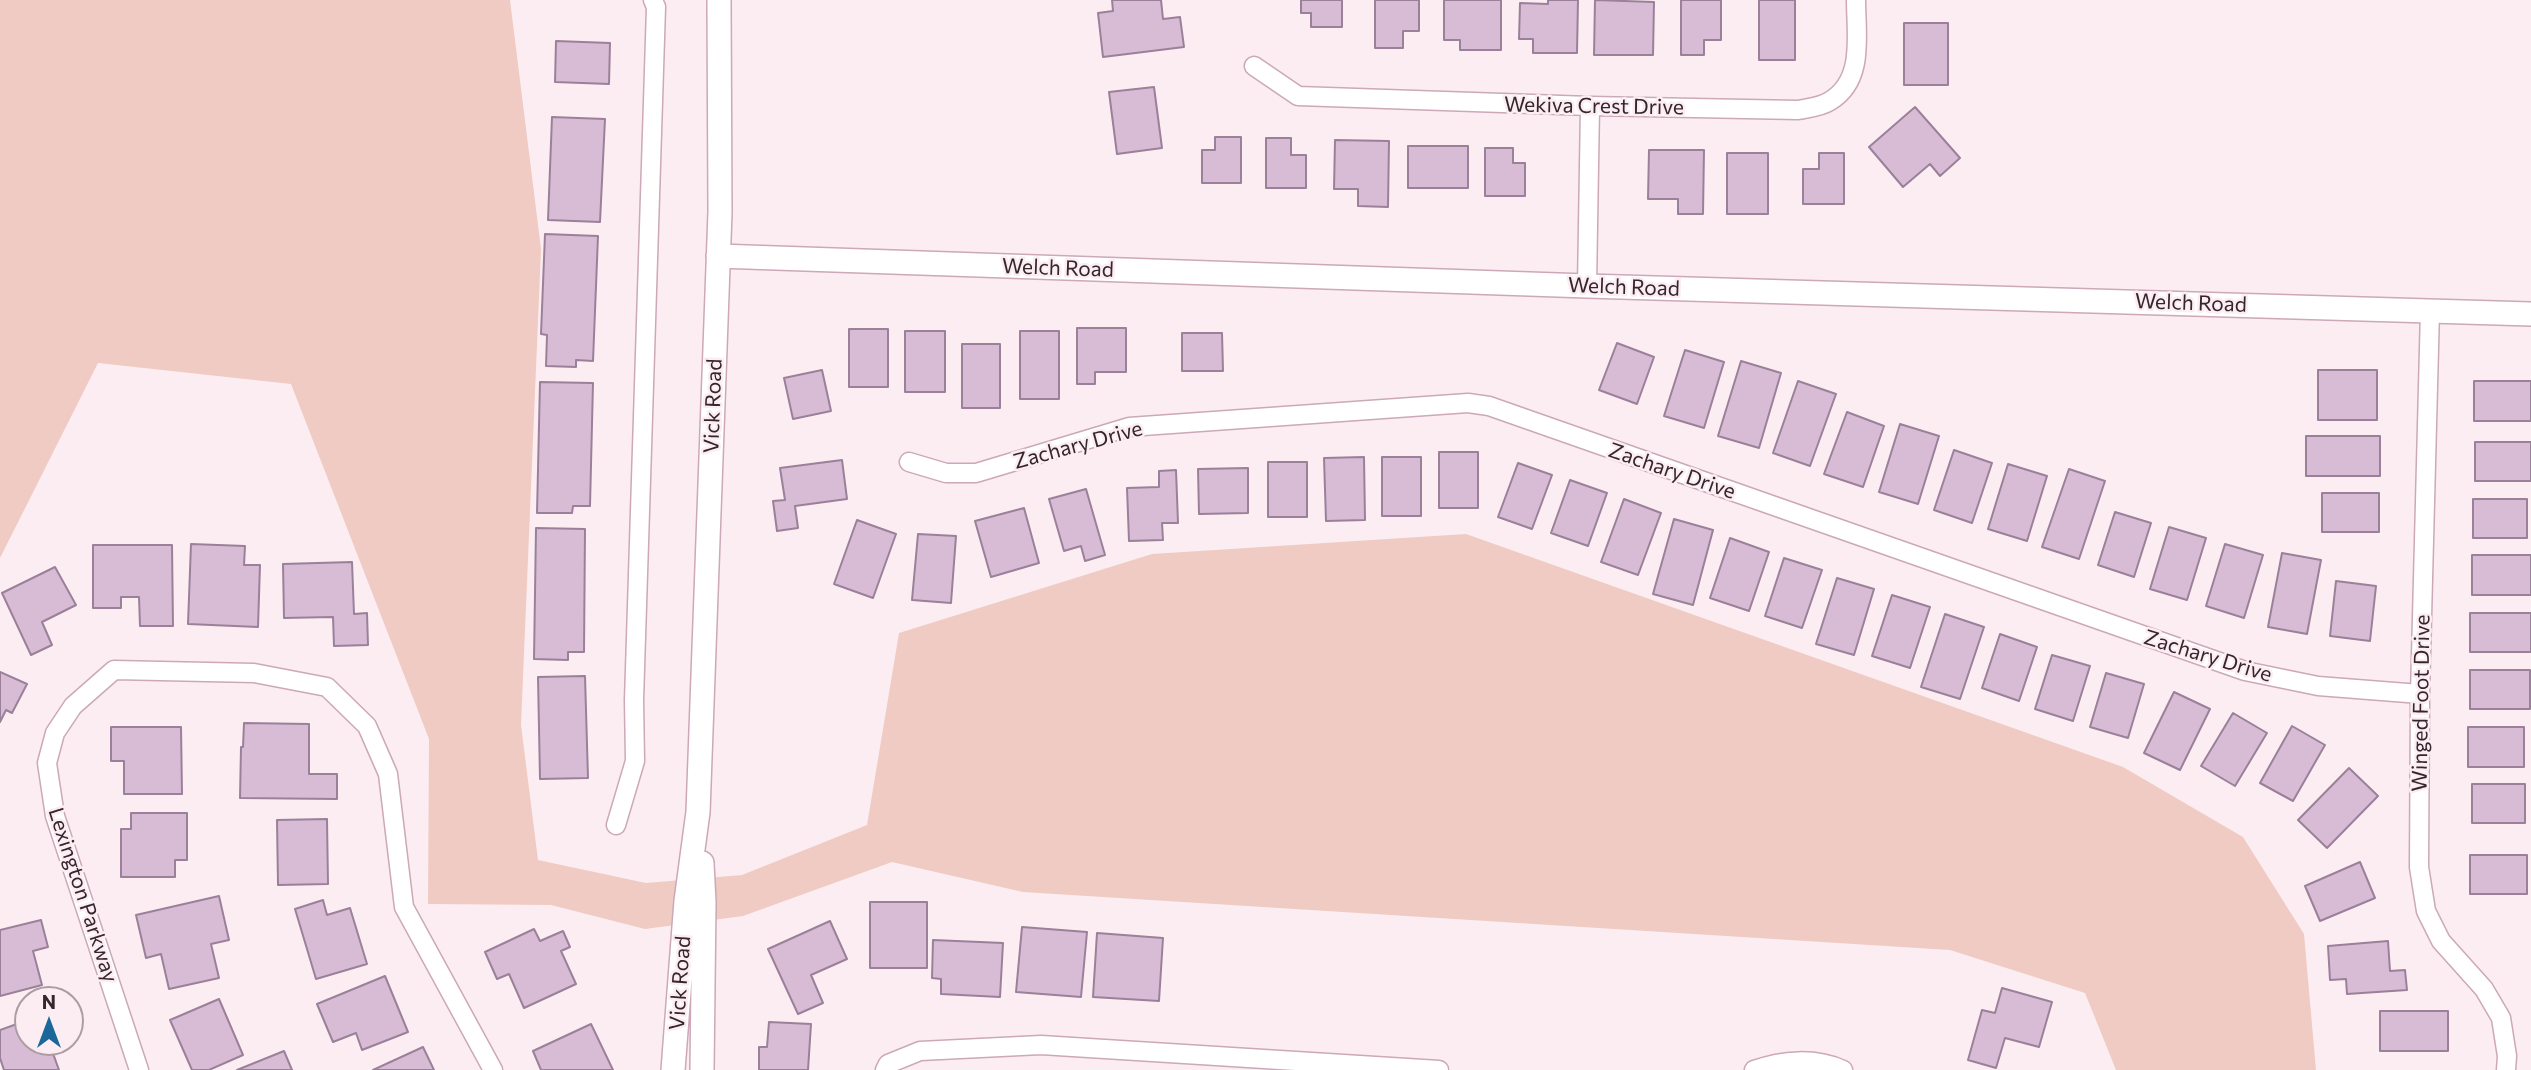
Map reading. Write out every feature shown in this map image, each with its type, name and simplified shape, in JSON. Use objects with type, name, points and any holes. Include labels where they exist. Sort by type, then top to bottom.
[{"type":"street","points":[[616,825],[635,761],[634,700],[645,296],[652,171],[656,8],[653,0]]},
{"type":"street","name":"Vick Road","points":[[673,1070],[686,901],[698,812],[718,256],[719,0]]},
{"type":"street","name":"Wekiva Crest Drive","points":[[1254,66],[1298,96],[1798,110],[1828,103],[1845,90],[1856,66],[1856,0]]},
{"type":"street","points":[[1587,286],[1590,106]]},
{"type":"street","name":"Welch Road","points":[[718,256],[1587,286],[2531,314]]},
{"type":"street","name":"Winged Foot Drive","points":[[2430,310],[2420,694],[2419,867],[2426,911],[2441,941],[2484,989],[2501,1018],[2507,1056],[2506,1070]]},
{"type":"street","name":"Zachary Drive","points":[[909,462],[946,473],[976,473],[1129,427],[1468,403],[1489,406],[2245,671],[2318,686],[2420,694]]},
{"type":"street","name":"Lexington Parkway","points":[[139,1070],[55,816],[47,763],[55,733],[73,706],[114,670],[254,673],[327,687],[368,726],[388,774],[404,907],[493,1070]]},
{"type":"street","name":"Vick Road","points":[[698,812],[704,902],[702,1070]]},
{"type":"street","points":[[885,1070],[888,1064],[920,1051],[1041,1045],[1166,1061],[1439,1070]]},
{"type":"street","points":[[1754,1070],[1770,1064],[1803,1060],[1843,1070]]},
{"type":"shaded area","points":[[0,0],[510,0],[541,249],[521,725],[538,860],[646,883],[742,875],[867,825],[899,633],[1152,554],[1466,534],[2123,767],[2243,837],[2304,934],[2316,1070],[2116,1070],[2085,993],[1950,950],[1023,892],[892,862],[743,916],[645,929],[551,905],[428,904],[429,739],[291,384],[98,363],[0,558]]},
{"type":"building","points":[[1112,0],[1161,0],[1163,19],[1180,17],[1184,47],[1103,57],[1098,13],[1113,11]]},
{"type":"building","points":[[1301,0],[1342,0],[1342,27],[1311,27],[1311,13],[1301,13]]},
{"type":"building","points":[[1375,0],[1419,0],[1419,31],[1403,31],[1403,48],[1375,48]]},
{"type":"building","points":[[1444,0],[1501,0],[1501,50],[1460,50],[1460,40],[1444,40]]},
{"type":"building","points":[[1548,0],[1578,0],[1577,53],[1533,53],[1533,39],[1519,39],[1520,3],[1548,4]]},
{"type":"building","points":[[1595,0],[1654,2],[1653,55],[1594,55]]},
{"type":"building","points":[[1681,0],[1721,0],[1721,40],[1704,40],[1704,55],[1681,55]]},
{"type":"building","points":[[1759,0],[1795,0],[1795,60],[1759,60]]},
{"type":"building","points":[[1904,23],[1948,23],[1948,85],[1904,85]]},
{"type":"building","points":[[556,41],[610,43],[609,84],[555,82]]},
{"type":"building","points":[[1154,87],[1162,148],[1117,154],[1109,92]]},
{"type":"building","points":[[1915,107],[1960,158],[1940,176],[1930,164],[1903,187],[1869,147]]},
{"type":"building","points":[[552,117],[605,119],[600,222],[548,220]]},
{"type":"building","points":[[1215,137],[1241,137],[1241,183],[1202,183],[1202,150],[1215,150]]},
{"type":"building","points":[[1266,138],[1291,138],[1291,155],[1306,155],[1306,188],[1266,188]]},
{"type":"building","points":[[1335,140],[1389,141],[1388,207],[1358,206],[1358,189],[1334,189]]},
{"type":"building","points":[[1408,146],[1468,146],[1468,188],[1408,188]]},
{"type":"building","points":[[1485,148],[1513,148],[1513,163],[1525,163],[1525,196],[1485,196]]},
{"type":"building","points":[[1649,150],[1704,150],[1703,214],[1678,214],[1678,199],[1648,199]]},
{"type":"building","points":[[1727,153],[1768,153],[1768,214],[1727,214]]},
{"type":"building","points":[[1819,153],[1844,153],[1844,204],[1803,204],[1803,169],[1819,169]]},
{"type":"building","points":[[545,234],[598,236],[593,361],[576,360],[576,367],[546,366],[547,335],[541,334]]},
{"type":"building","points":[[1077,328],[1126,328],[1126,372],[1095,372],[1095,384],[1077,384]]},
{"type":"building","points":[[849,329],[888,329],[888,387],[849,387]]},
{"type":"building","points":[[905,331],[945,331],[945,392],[905,392]]},
{"type":"building","points":[[1020,331],[1059,331],[1059,399],[1020,399]]},
{"type":"building","points":[[1182,333],[1222,333],[1223,371],[1182,371]]},
{"type":"building","points":[[1617,343],[1654,357],[1637,404],[1599,390]]},
{"type":"building","points":[[962,344],[1000,344],[1000,408],[962,408]]},
{"type":"building","points":[[1685,350],[1724,362],[1704,428],[1664,416]]},
{"type":"building","points":[[1741,361],[1781,373],[1759,448],[1718,436]]},
{"type":"building","points":[[822,370],[831,411],[793,419],[784,378]]},
{"type":"building","points":[[2318,370],[2377,370],[2377,420],[2318,420]]},
{"type":"building","points":[[1798,381],[1836,394],[1810,466],[1773,453]]},
{"type":"building","points":[[2474,381],[2531,381],[2531,421],[2474,421]]},
{"type":"building","points":[[540,382],[593,383],[590,506],[573,506],[572,513],[537,513]]},
{"type":"building","points":[[1847,412],[1884,426],[1863,487],[1824,474]]},
{"type":"building","points":[[1900,424],[1939,436],[1918,504],[1879,492]]},
{"type":"building","points":[[2306,436],[2380,436],[2380,476],[2306,476]]},
{"type":"building","points":[[2475,442],[2531,442],[2531,481],[2475,481]]},
{"type":"building","points":[[1954,450],[1992,463],[1972,523],[1934,510]]},
{"type":"building","points":[[1439,452],[1478,452],[1478,508],[1439,508]]},
{"type":"building","points":[[1364,457],[1365,520],[1326,521],[1324,458]]},
{"type":"building","points":[[1382,457],[1421,457],[1421,516],[1382,516]]},
{"type":"building","points":[[842,460],[847,499],[795,506],[798,528],[777,531],[773,501],[785,500],[780,468]]},
{"type":"building","points":[[1268,462],[1307,462],[1307,517],[1268,517]]},
{"type":"building","points":[[1518,463],[1552,475],[1532,529],[1498,517]]},
{"type":"building","points":[[2008,464],[2047,476],[2027,541],[1988,529]]},
{"type":"building","points":[[1248,468],[1248,513],[1199,514],[1198,469]]},
{"type":"building","points":[[2069,469],[2105,481],[2079,559],[2042,547]]},
{"type":"building","points":[[1176,470],[1178,523],[1162,523],[1163,540],[1129,541],[1127,488],[1159,487],[1159,471]]},
{"type":"building","points":[[1570,480],[1607,493],[1588,546],[1551,533]]},
{"type":"building","points":[[1086,489],[1105,555],[1085,561],[1081,546],[1064,551],[1049,499]]},
{"type":"building","points":[[2322,493],[2379,493],[2379,532],[2322,532]]},
{"type":"building","points":[[1624,499],[1661,513],[1638,575],[1601,562]]},
{"type":"building","points":[[2473,499],[2527,499],[2527,538],[2473,538]]},
{"type":"building","points":[[1024,508],[1039,563],[991,577],[975,521]]},
{"type":"building","points":[[2115,512],[2151,523],[2134,577],[2098,565]]},
{"type":"building","points":[[1674,519],[1713,530],[1693,605],[1653,594]]},
{"type":"building","points":[[857,520],[896,534],[873,598],[834,584]]},
{"type":"building","points":[[2169,527],[2206,538],[2187,600],[2150,589]]},
{"type":"building","points":[[536,528],[585,529],[584,652],[568,652],[568,660],[534,659]]},
{"type":"building","points":[[918,534],[956,536],[951,603],[912,600]]},
{"type":"building","points":[[1730,538],[1769,552],[1749,611],[1710,598]]},
{"type":"building","points":[[191,544],[245,546],[244,565],[260,565],[258,627],[188,624]]},
{"type":"building","points":[[2225,544],[2263,555],[2244,618],[2206,606]]},
{"type":"building","points":[[93,545],[172,545],[173,626],[140,626],[139,597],[121,597],[121,608],[93,608]]},
{"type":"building","points":[[2282,553],[2321,560],[2307,634],[2268,627]]},
{"type":"building","points":[[2472,555],[2531,555],[2531,595],[2472,595]]},
{"type":"building","points":[[1784,558],[1822,570],[1802,628],[1765,616]]},
{"type":"building","points":[[352,562],[354,614],[367,613],[368,645],[334,646],[333,617],[284,618],[283,564]]},
{"type":"building","points":[[55,567],[76,605],[42,622],[52,645],[31,655],[2,593]]},
{"type":"building","points":[[1837,578],[1874,589],[1854,655],[1816,644]]},
{"type":"building","points":[[2336,581],[2376,586],[2370,641],[2330,636]]},
{"type":"building","points":[[1892,595],[1930,607],[1910,668],[1872,656]]},
{"type":"building","points":[[2470,613],[2531,613],[2531,652],[2470,652]]},
{"type":"building","points":[[1945,614],[1984,627],[1960,699],[1921,687]]},
{"type":"building","points":[[2000,634],[2037,647],[2019,701],[1982,688]]},
{"type":"building","points":[[2052,655],[2090,666],[2073,721],[2035,709]]},
{"type":"building","points":[[2470,670],[2530,670],[2530,709],[2470,709]]},
{"type":"building","points":[[0,672],[27,684],[12,713],[6,710],[0,722]]},
{"type":"building","points":[[2106,673],[2144,684],[2128,738],[2090,727]]},
{"type":"building","points":[[585,676],[588,778],[540,779],[538,677]]},
{"type":"building","points":[[2174,692],[2210,709],[2180,770],[2144,753]]},
{"type":"building","points":[[2233,713],[2267,733],[2235,786],[2201,766]]},
{"type":"building","points":[[244,723],[309,724],[309,774],[337,774],[337,799],[240,798]]},
{"type":"building","points":[[2292,726],[2325,745],[2293,801],[2260,783]]},
{"type":"building","points":[[111,727],[181,727],[182,794],[124,794],[124,761],[111,761]]},
{"type":"building","points":[[2468,727],[2524,727],[2524,767],[2468,767]]},
{"type":"building","points":[[2349,768],[2378,796],[2327,848],[2298,820]]},
{"type":"building","points":[[2472,784],[2525,784],[2525,823],[2472,823]]},
{"type":"building","points":[[131,813],[187,813],[187,860],[175,860],[175,877],[121,877],[121,829],[131,829]]},
{"type":"building","points":[[327,819],[328,884],[278,885],[277,820]]},
{"type":"building","points":[[2470,855],[2527,855],[2527,894],[2470,894]]},
{"type":"building","points":[[2360,862],[2375,898],[2320,921],[2305,886]]},
{"type":"building","points":[[219,896],[229,940],[211,944],[219,978],[169,989],[161,954],[146,958],[136,915]]},
{"type":"building","points":[[323,900],[327,915],[350,908],[367,964],[316,979],[295,909]]},
{"type":"building","points":[[870,902],[927,902],[927,968],[870,968]]},
{"type":"building","points":[[41,920],[48,947],[33,951],[42,985],[14,986],[14,992],[0,996],[0,930]]},
{"type":"building","points":[[830,921],[847,959],[811,975],[823,1003],[798,1014],[768,949]]},
{"type":"building","points":[[1022,927],[1087,932],[1081,997],[1016,992]]},
{"type":"building","points":[[534,929],[540,941],[563,931],[570,947],[561,951],[576,984],[524,1008],[509,974],[497,979],[485,952]]},
{"type":"building","points":[[1097,933],[1163,938],[1159,1001],[1093,997]]},
{"type":"building","points":[[933,940],[1003,943],[1000,997],[941,994],[941,979],[932,978]]},
{"type":"building","points":[[2388,941],[2390,971],[2405,970],[2407,990],[2347,994],[2346,979],[2330,980],[2328,946]]},
{"type":"building","points":[[385,976],[408,1032],[362,1050],[356,1033],[333,1042],[317,1004]]},
{"type":"building","points":[[2002,988],[2052,1002],[2039,1047],[2005,1038],[1996,1068],[1968,1060],[1982,1010],[1995,1013]]},
{"type":"building","points":[[219,999],[243,1055],[209,1070],[192,1070],[170,1020]]},
{"type":"building","points":[[2380,1011],[2448,1011],[2448,1051],[2380,1051]]},
{"type":"building","points":[[769,1022],[811,1024],[808,1070],[759,1070],[759,1047],[767,1047]]},
{"type":"building","points":[[591,1024],[613,1070],[541,1070],[533,1051]]},
{"type":"building","points":[[14,1025],[14,1056],[54,1056],[59,1070],[4,1070],[0,1058],[0,1030]]},
{"type":"building","points":[[423,1047],[434,1070],[373,1070]]},
{"type":"building","points":[[284,1051],[292,1070],[237,1070]]}]
